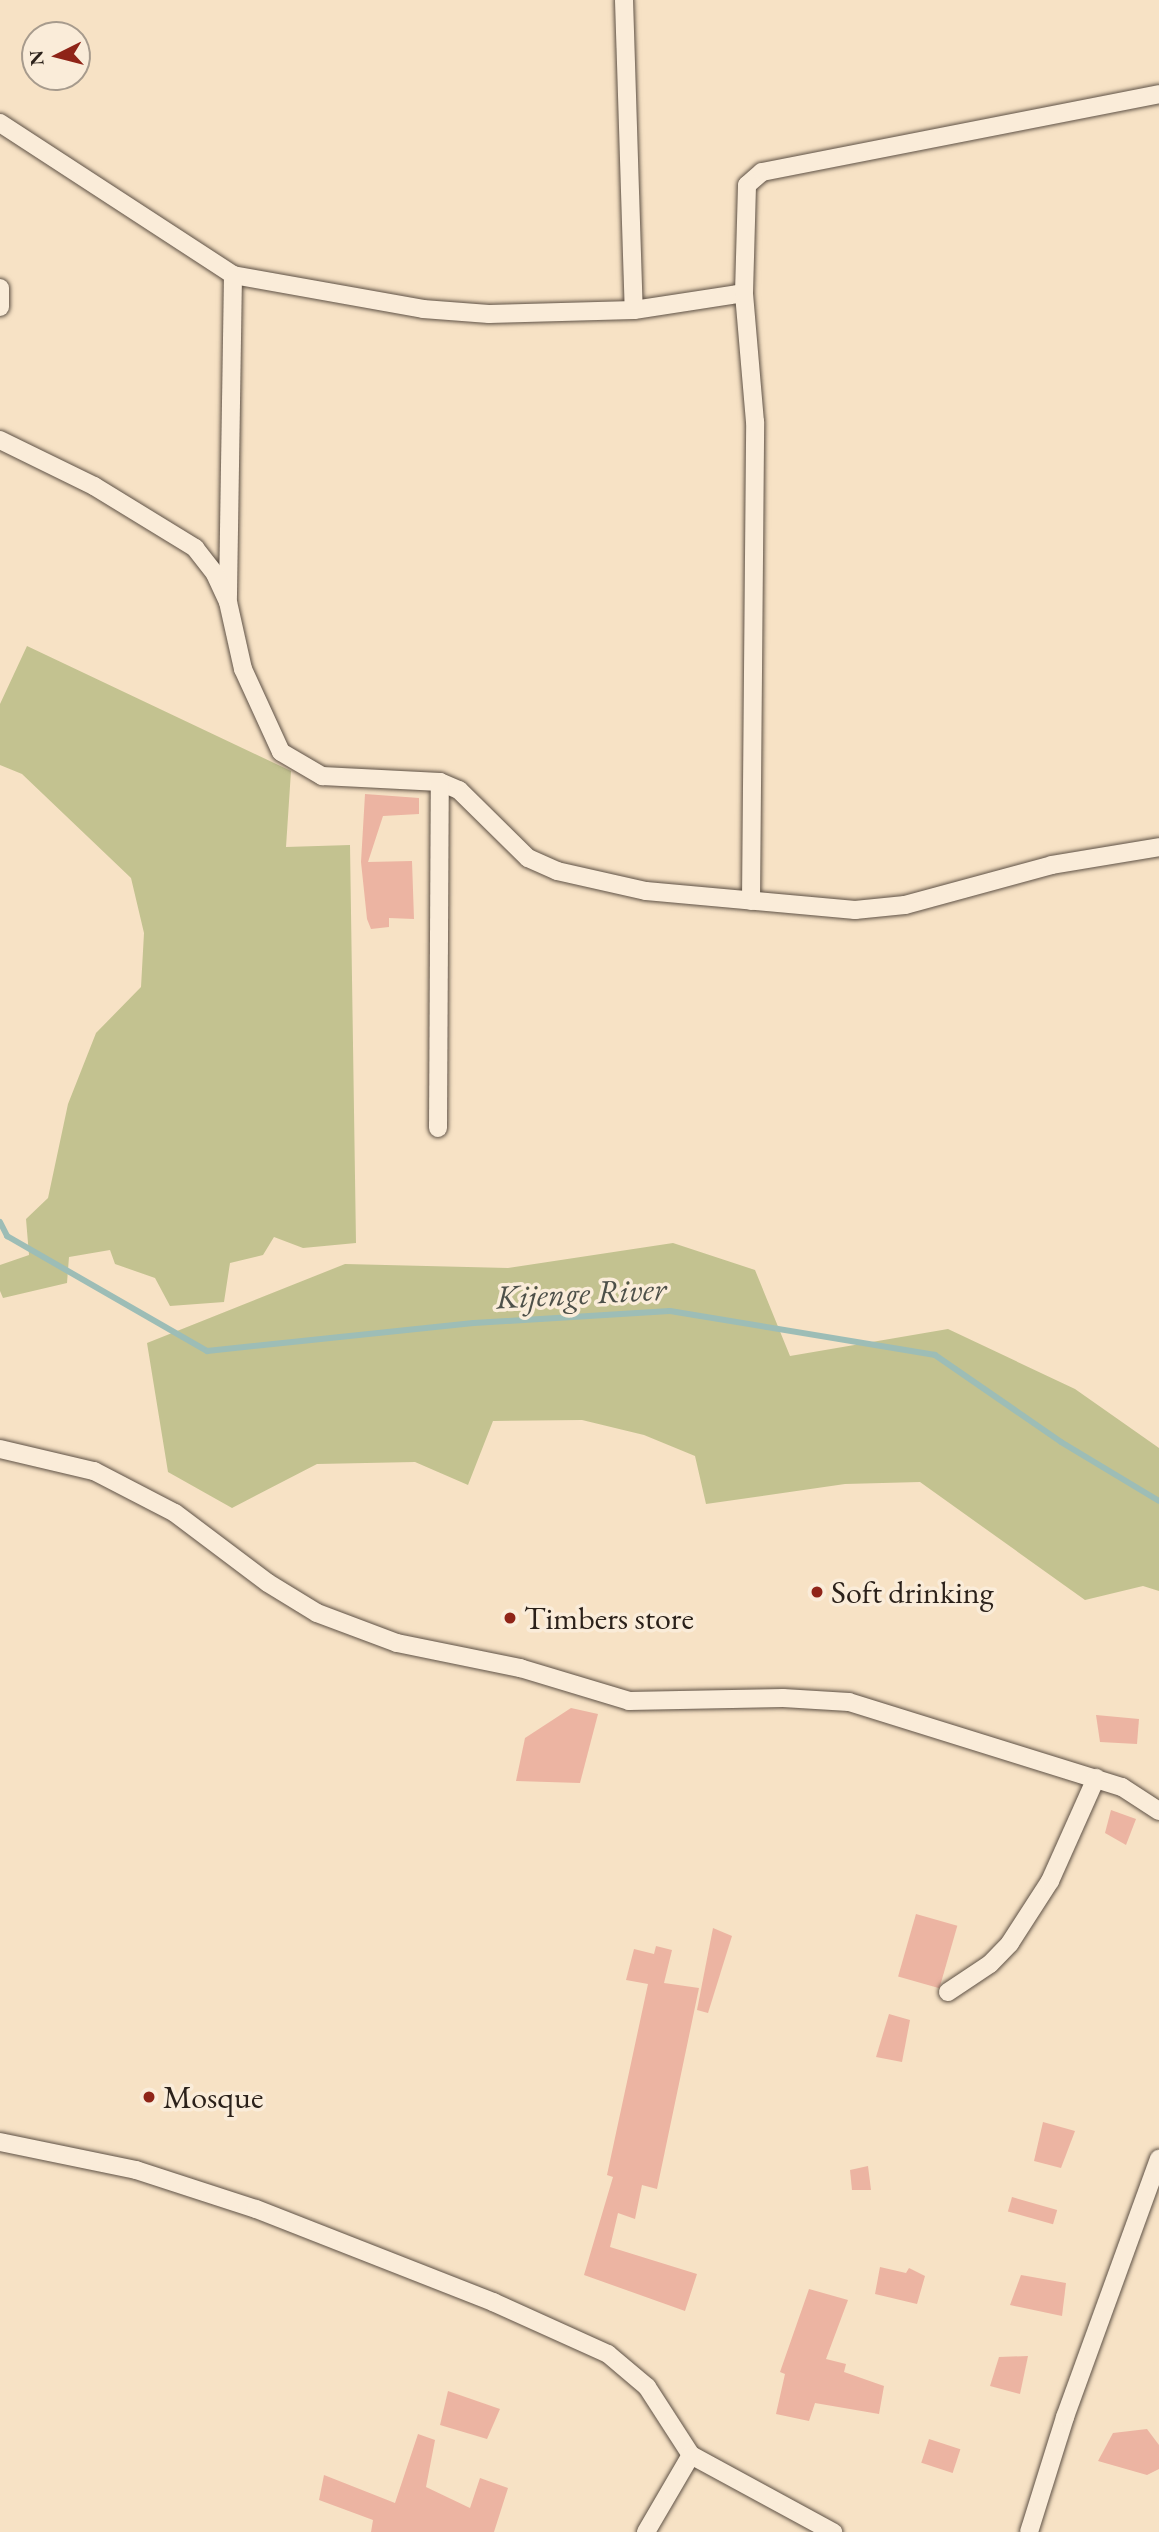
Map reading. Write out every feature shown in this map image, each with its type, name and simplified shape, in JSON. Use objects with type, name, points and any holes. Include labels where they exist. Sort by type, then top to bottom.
[{"type":"street","points":[[624,0],[634,310]]},
{"type":"street","points":[[751,901],[755,422],[744,293],[744,203],[747,185],[761,172],[1159,94]]},
{"type":"street","points":[[0,123],[233,275],[423,309],[489,314],[634,310],[744,293]]},
{"type":"street","points":[[228,602],[233,275]]},
{"type":"street","points":[[0,288],[0,307]]},
{"type":"street","points":[[0,440],[94,486],[195,548],[215,574],[228,602],[243,669],[281,752],[322,776],[440,782],[459,790],[528,858],[557,871],[646,891],[855,910],[905,905],[1052,865],[1159,847]]},
{"type":"street","points":[[438,1128],[440,782]]},
{"type":"street","points":[[0,1449],[94,1471],[175,1513],[268,1583],[317,1613],[397,1643],[520,1668],[629,1701],[783,1698],[849,1702],[1122,1787],[1159,1811]]},
{"type":"street","points":[[948,1992],[990,1964],[1010,1943],[1050,1881],[1096,1778]]},
{"type":"street","points":[[0,2142],[136,2169],[256,2209],[480,2297],[608,2354],[647,2387],[691,2455],[833,2532]]},
{"type":"street","points":[[1029,2532],[1065,2417],[1159,2159]]},
{"type":"street","points":[[646,2532],[691,2455]]},
{"type":"shaded area","points":[[27,646],[291,771],[286,847],[350,845],[356,1243],[303,1248],[274,1237],[263,1255],[230,1263],[224,1302],[170,1306],[155,1278],[115,1264],[110,1250],[69,1257],[67,1283],[3,1298],[0,1291],[0,1265],[29,1255],[26,1219],[48,1198],[68,1104],[96,1033],[141,987],[144,933],[131,878],[22,774],[0,765],[0,704]]},
{"type":"shaded area","points":[[673,1243],[755,1270],[790,1356],[948,1329],[1075,1389],[1159,1448],[1159,1591],[1143,1586],[1085,1600],[920,1482],[845,1484],[706,1504],[695,1456],[644,1435],[582,1420],[493,1421],[468,1485],[415,1462],[317,1464],[232,1508],[168,1472],[147,1343],[345,1264],[508,1268]]},
{"type":"building","points":[[365,794],[419,798],[419,814],[383,816],[368,862],[412,861],[414,919],[389,918],[389,927],[371,929],[367,919],[361,862]]},
{"type":"building","points":[[571,1708],[598,1714],[580,1783],[516,1781],[525,1738]]},
{"type":"building","points":[[1096,1715],[1139,1719],[1137,1744],[1100,1742]]},
{"type":"building","points":[[1111,1810],[1136,1819],[1126,1845],[1105,1833]]},
{"type":"building","points":[[916,1914],[957,1926],[939,1988],[898,1976]]},
{"type":"building","points":[[713,1928],[732,1936],[708,2013],[697,2010]]},
{"type":"building","points":[[656,1946],[672,1950],[664,1983],[699,1988],[657,2189],[642,2185],[635,2219],[618,2213],[610,2247],[697,2274],[685,2311],[584,2275],[613,2177],[607,2175],[648,1984],[626,1980],[634,1949],[654,1954]]},
{"type":"building","points":[[889,2014],[910,2020],[902,2062],[876,2057]]},
{"type":"building","points":[[1043,2122],[1075,2131],[1061,2168],[1034,2161]]},
{"type":"building","points":[[868,2166],[871,2190],[852,2190],[850,2170]]},
{"type":"building","points":[[1012,2197],[1057,2210],[1053,2224],[1008,2211]]},
{"type":"building","points":[[880,2267],[906,2273],[909,2268],[925,2276],[917,2304],[875,2294]]},
{"type":"building","points":[[1021,2275],[1066,2283],[1062,2316],[1010,2305]]},
{"type":"building","points":[[809,2289],[848,2300],[826,2359],[846,2364],[844,2372],[884,2386],[879,2414],[815,2403],[809,2421],[776,2414],[785,2374],[780,2372]]},
{"type":"building","points":[[1028,2356],[1020,2394],[990,2386],[999,2357]]},
{"type":"building","points":[[448,2391],[500,2409],[487,2439],[440,2425]]},
{"type":"building","points":[[1147,2429],[1159,2445],[1159,2469],[1147,2475],[1098,2461],[1113,2433]]},
{"type":"building","points":[[418,2434],[435,2440],[426,2487],[470,2508],[480,2478],[508,2488],[494,2532],[371,2532],[373,2520],[319,2500],[324,2475],[395,2503]]},
{"type":"building","points":[[929,2439],[960,2449],[953,2473],[921,2463]]},
{"type":"waterway","name":"Kijenge River","points":[[0,1222],[7,1236],[207,1351],[474,1323],[670,1311],[935,1355],[1061,1442],[1159,1501]]},
{"type":"place","name":"Soft drinking","points":[[817,1592]]},
{"type":"place","name":"Timbers store","points":[[510,1618]]},
{"type":"place","name":"Mosque","points":[[149,2097]]}]
